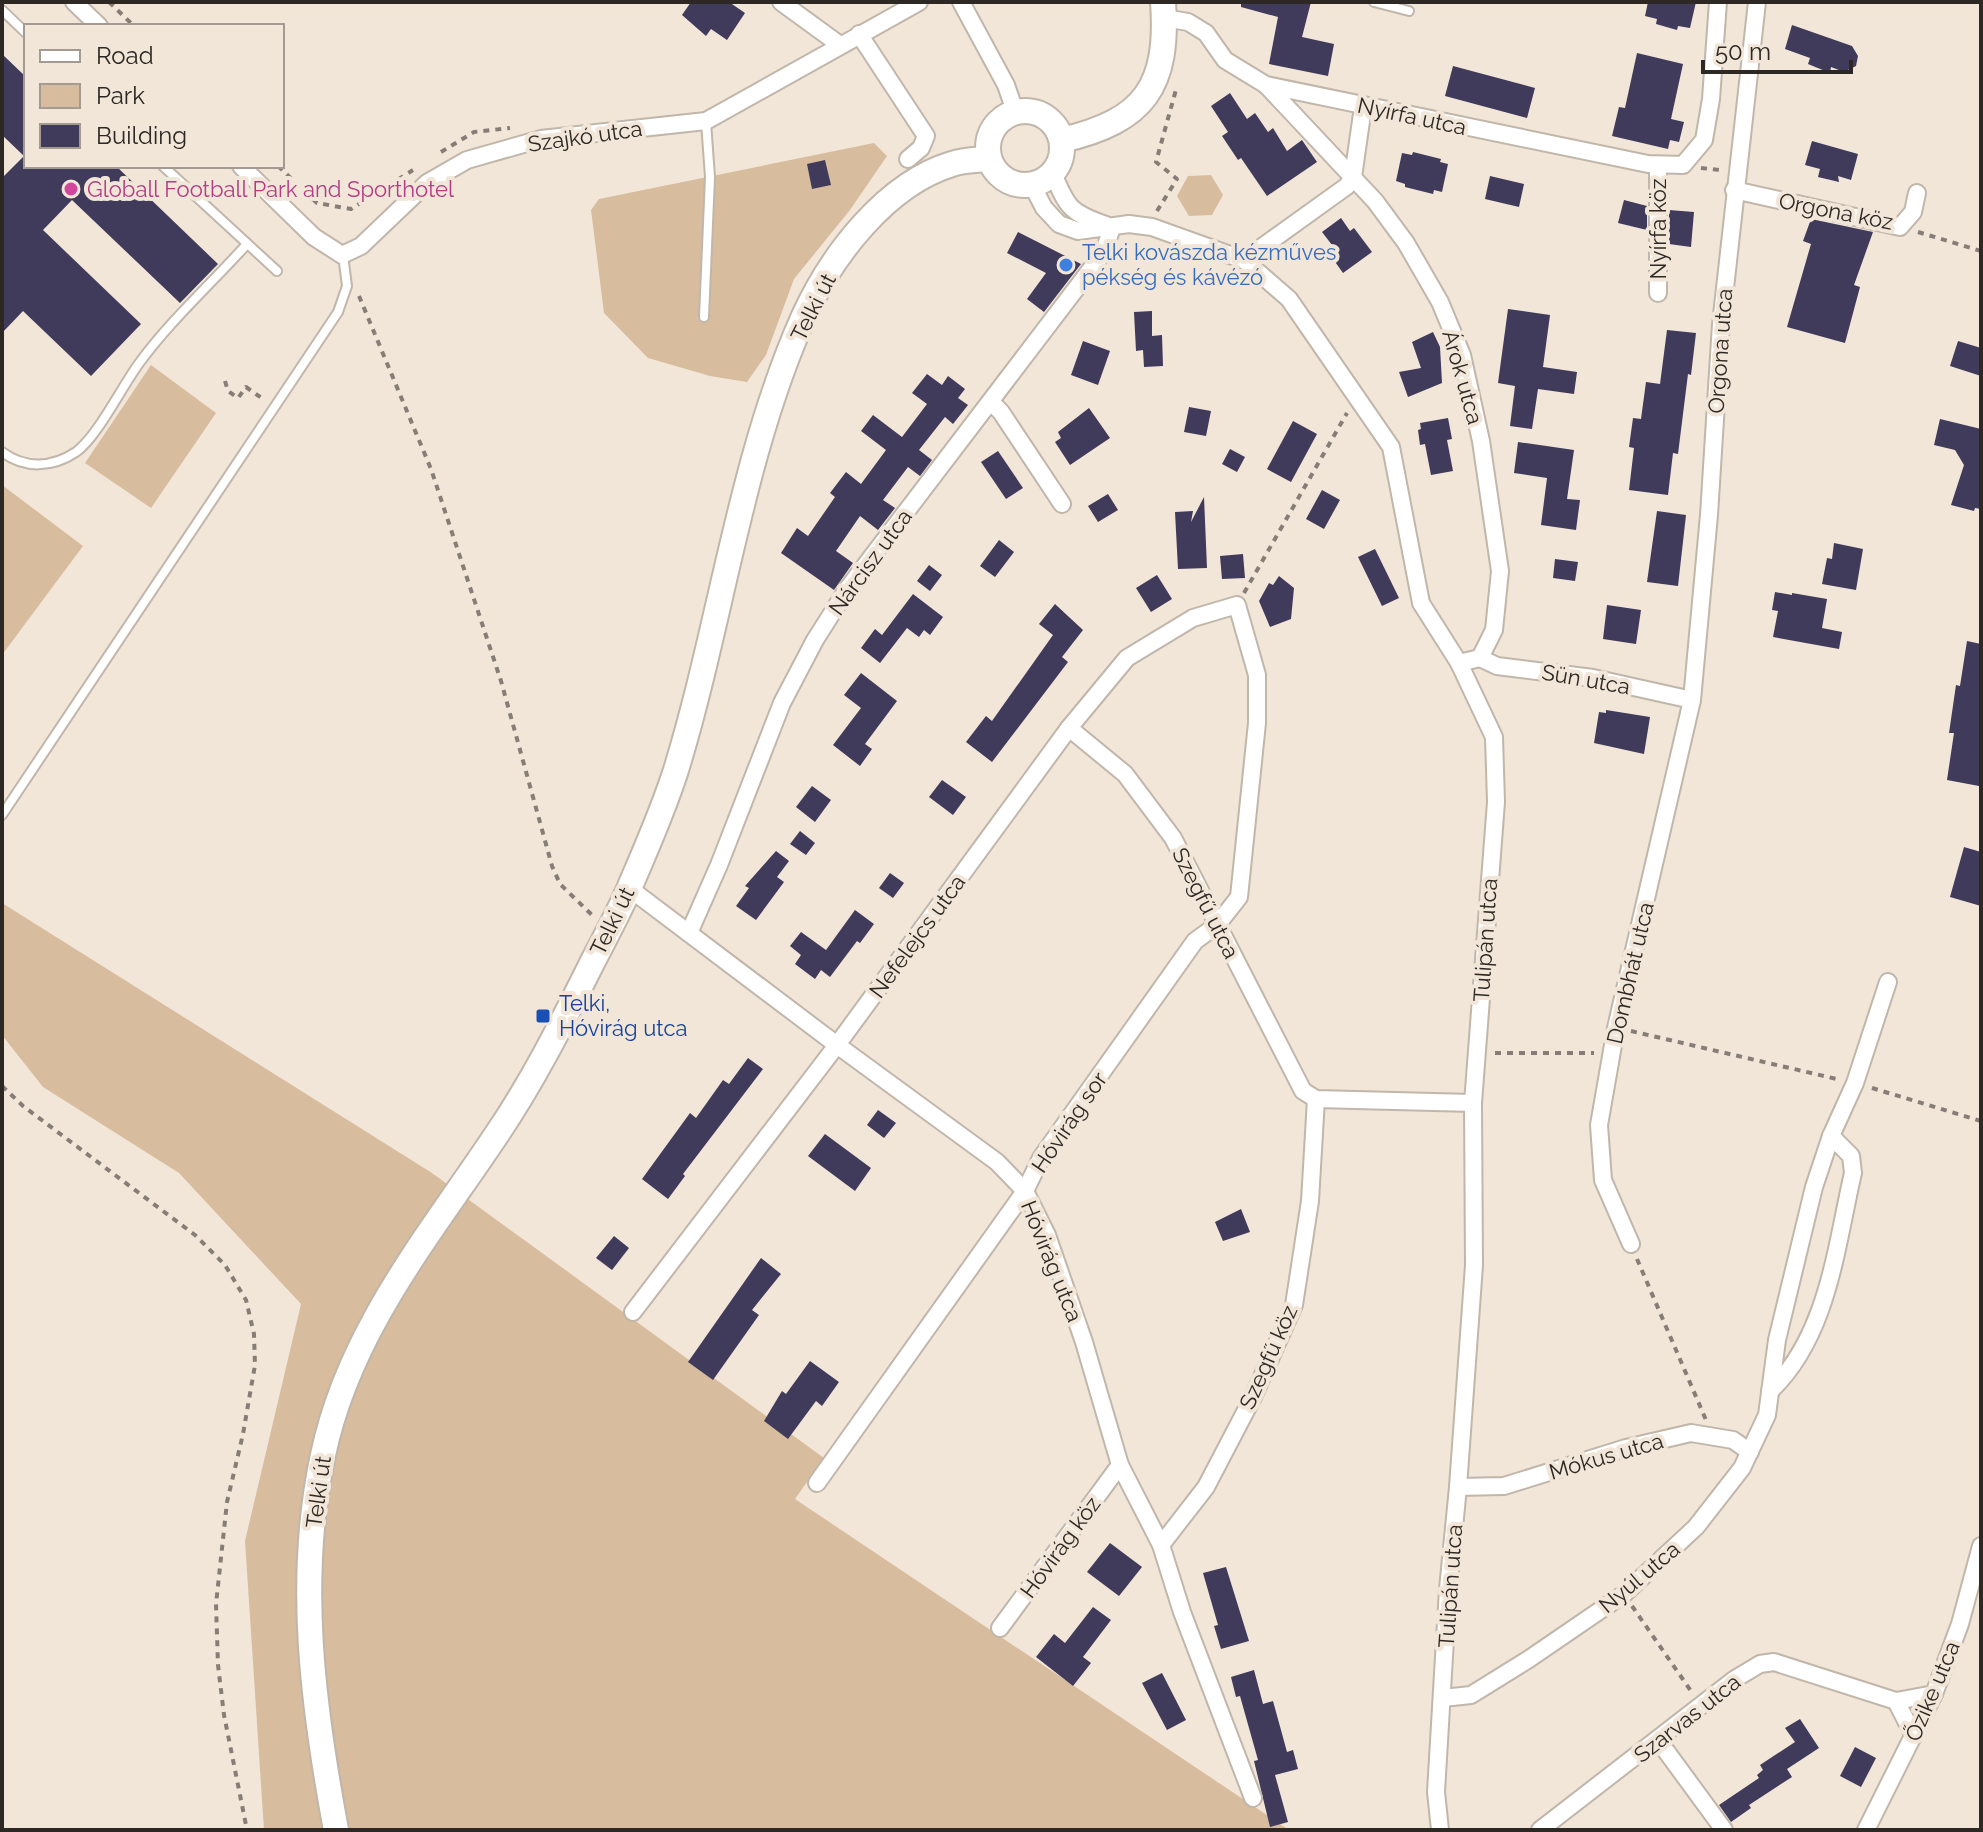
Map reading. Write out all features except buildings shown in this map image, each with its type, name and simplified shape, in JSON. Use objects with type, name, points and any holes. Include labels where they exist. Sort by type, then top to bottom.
[{"type":"main road","points":[[1062,140],[1094,133],[1125,118],[1147,96],[1161,62],[1166,35],[1163,10]]},
{"type":"main road","points":[[1030,110],[1044,115],[1055,125],[1062,140],[1062,156],[1042,179],[1021,185],[1001,176],[989,159],[992,129],[998,121],[1015,111],[1030,110]]},
{"type":"main road","name":"Telki út","points":[[336,1830],[320,1743],[311,1653],[311,1544],[321,1468],[341,1392],[357,1351],[379,1309],[545,1058],[629,888],[675,774],[751,475],[776,389],[806,312],[850,240],[896,193],[953,163],[989,159]]},
{"type":"street","points":[[74,2],[97,24]]},
{"type":"street","points":[[781,2],[840,45]]},
{"type":"street","name":"Szajkó utca","points":[[342,255],[361,246],[427,183],[467,160],[541,139],[706,121],[919,2]]},
{"type":"street","points":[[961,2],[1006,85],[1015,111]]},
{"type":"street","points":[[1683,165],[1704,140],[1711,99],[1718,2]]},
{"type":"street","name":"Orgona utca","points":[[1692,700],[1709,515],[1721,324],[1757,2]]},
{"type":"street","name":"Nyírfa utca","points":[[1163,10],[1206,33],[1225,60],[1266,85],[1658,165],[1683,165]]},
{"type":"street","points":[[859,34],[926,136],[921,148],[908,159]]},
{"type":"street","name":"Árok utca","points":[[1266,85],[1353,177],[1406,243],[1440,302],[1462,355],[1481,441],[1500,571],[1494,630],[1480,658]]},
{"type":"street","points":[[1244,260],[1347,186],[1353,177],[1363,107]]},
{"type":"street","name":"Nyírfa köz","points":[[1658,165],[1658,293]]},
{"type":"street","points":[[243,168],[314,237],[342,255]]},
{"type":"street","name":"Tulipán utca","points":[[1042,179],[1079,216],[1112,227]]},
{"type":"street","name":"Tulipán utca","points":[[1042,179],[1044,208],[1059,224],[1078,231],[1129,224],[1152,227],[1244,260],[1289,299],[1391,447],[1421,603],[1459,663],[1494,737],[1496,802],[1473,1103],[1474,1265],[1448,1589],[1436,1792],[1440,1830]]},
{"type":"street","name":"Orgona köz","points":[[1734,190],[1900,227],[1913,212],[1917,193]]},
{"type":"street","name":"Nárcisz utca","points":[[689,933],[782,703],[815,640],[848,588],[1104,252],[1112,227]]},
{"type":"street","points":[[991,402],[1001,412],[1062,504]]},
{"type":"street","points":[[1217,925],[1239,897],[1257,723],[1257,675],[1237,605]]},
{"type":"street","name":"Nefelejcs utca","points":[[633,1312],[837,1045],[1069,728],[1127,658],[1193,618],[1237,605]]},
{"type":"street","points":[[1459,663],[1480,658]]},
{"type":"street","name":"Sün utca","points":[[1480,658],[1497,666],[1593,678],[1692,700]]},
{"type":"street","name":"Dombhát utca","points":[[1631,1244],[1603,1180],[1599,1125],[1616,1028],[1692,700]]},
{"type":"street","name":"Szegfű utca","points":[[1069,728],[1125,774],[1173,838],[1303,1091],[1316,1099]]},
{"type":"street","name":"Hóvirág utca","points":[[629,888],[997,1162],[1025,1191],[1047,1235],[1061,1275],[1120,1465],[1161,1545],[1197,1653],[1253,1798]]},
{"type":"street","name":"Hóvirág sor","points":[[817,1483],[1025,1191],[1041,1158],[1195,941],[1217,925]]},
{"type":"street","name":"Nyúl utca","points":[[1443,1698],[1471,1695],[1624,1594],[1696,1527],[1742,1468],[1767,1415],[1784,1310],[1814,1187],[1831,1136],[1855,1083],[1888,982]]},
{"type":"street","points":[[1316,1099],[1473,1103]]},
{"type":"street","name":"Szegfű köz","points":[[1161,1545],[1206,1487],[1254,1395],[1294,1305],[1310,1201],[1316,1099]]},
{"type":"street","name":"Nyúl utca","points":[[1770,1391],[1788,1375],[1821,1310],[1853,1173],[1851,1156],[1831,1136]]},
{"type":"street","name":"Mókus utca","points":[[1458,1487],[1504,1486],[1626,1448],[1691,1433],[1733,1440],[1750,1452]]},
{"type":"street","name":"Hóvirág köz","points":[[1000,1628],[1120,1465]]},
{"type":"street","name":"Őzike utca","points":[[1866,1830],[1934,1694],[1960,1624],[1981,1546]]},
{"type":"street","name":"Szarvas utca","points":[[1540,1830],[1735,1679],[1760,1664],[1774,1662],[1896,1701],[1934,1694]]},
{"type":"street","points":[[1896,1701],[1914,1736]]},
{"type":"street","points":[[1658,1740],[1724,1830]]},
{"type":"lane","points":[[1374,2],[1409,11]]},
{"type":"lane","points":[[2,10],[24,31]]},
{"type":"lane","points":[[704,317],[710,177],[706,121]]},
{"type":"lane","points":[[165,168],[277,271]]},
{"type":"lane","points":[[2,452],[21,463],[35,466],[53,463],[77,451],[156,342],[247,244]]},
{"type":"lane","points":[[2,815],[338,312],[347,286],[342,255]]},
{"type":"path","points":[[109,2],[132,24]]},
{"type":"path","points":[[1152,227],[1155,213],[1177,179],[1156,162],[1177,86]]},
{"type":"path","points":[[1683,165],[1736,173]]},
{"type":"path","points":[[1900,227],[1981,251]]},
{"type":"path","points":[[342,255],[431,469],[501,681],[552,866],[560,884],[597,920]]},
{"type":"path","points":[[225,381],[228,391],[238,398],[246,387],[249,389]]},
{"type":"path","points":[[1237,605],[1357,395]]},
{"type":"path","points":[[1616,1028],[1855,1083],[1981,1121]]},
{"type":"path","points":[[1476,1053],[1612,1053]]},
{"type":"path","points":[[2,1086],[23,1106],[195,1235],[225,1265],[246,1300],[254,1334],[255,1365],[227,1502],[216,1604],[221,1690],[247,1830]]},
{"type":"path","points":[[1631,1244],[1708,1424],[1733,1440]]},
{"type":"path","points":[[1624,1594],[1701,1706]]},
{"type":"green space","points":[[874,143],[887,156],[850,210],[794,279],[766,355],[747,382],[710,376],[648,358],[604,313],[591,210],[599,199]]},
{"type":"green space","points":[[1211,175],[1223,195],[1212,215],[1189,216],[1177,196],[1188,176]]},
{"type":"green space","points":[[151,365],[216,413],[151,508],[85,463]]},
{"type":"green space","points":[[2,485],[83,546],[2,655]]},
{"type":"green space","points":[[2,903],[432,1173],[824,1458],[795,1499],[1289,1830],[264,1830],[245,1541],[301,1304],[179,1173],[43,1087],[2,1035]]},
{"type":"place","name":"Globall Football Park and Sporthotel","points":[[71,189]]},
{"type":"place","name":"Telki kovászda kézműves pékség és kávézó","points":[[1066,265]]},
{"type":"place","name":"Telki, Hóvirág utca","points":[[543,1016]]}]
